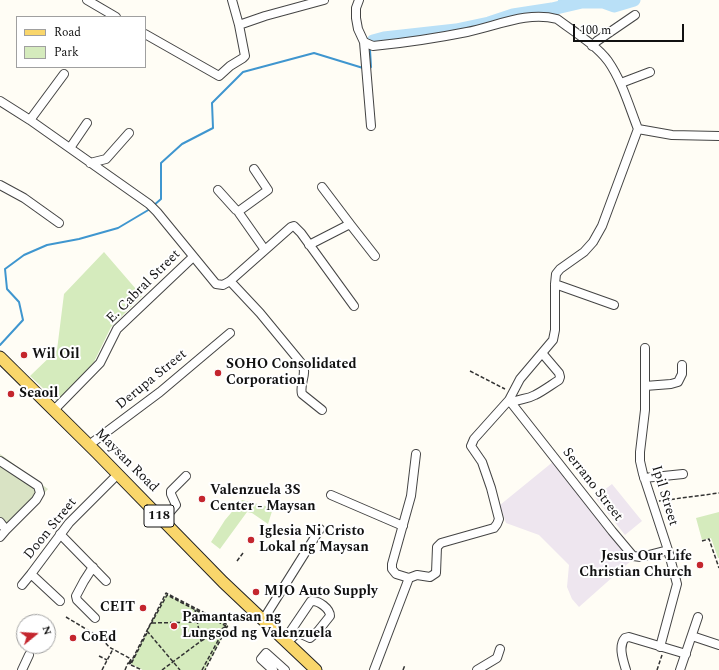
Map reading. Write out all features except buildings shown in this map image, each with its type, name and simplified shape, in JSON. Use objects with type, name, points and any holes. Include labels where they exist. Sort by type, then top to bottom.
[{"type":"main road","name":"Maysan Road","points":[[0,357],[311,669]]},
{"type":"street","points":[[87,0],[114,16]]},
{"type":"street","points":[[146,35],[219,76],[230,66],[245,56],[232,0]]},
{"type":"street","points":[[239,25],[265,16],[324,0]]},
{"type":"street","points":[[360,0],[356,8],[356,18],[358,29],[364,42],[371,126]]},
{"type":"street","points":[[592,46],[635,15]]},
{"type":"street","points":[[364,42],[373,46],[378,46],[468,32],[523,18],[558,18],[607,60],[621,83],[638,129],[602,226],[593,242],[584,252],[560,268],[556,274],[555,336],[542,354],[520,379],[511,399],[474,439],[471,446],[482,462],[491,488],[499,519],[497,524],[494,528],[441,543],[437,547],[436,573],[430,577],[417,575],[409,578],[396,574],[392,569],[392,564],[411,496],[416,454]]},
{"type":"street","points":[[621,83],[650,72]]},
{"type":"street","points":[[30,120],[64,74]]},
{"type":"street","points":[[0,101],[30,120],[149,204],[216,284],[223,285],[230,281],[294,226],[301,232],[354,306]]},
{"type":"street","points":[[70,148],[87,124]]},
{"type":"street","points":[[638,129],[672,135],[719,136]]},
{"type":"street","points":[[90,163],[106,159],[129,133]]},
{"type":"street","points":[[239,211],[268,190],[254,170]]},
{"type":"street","points":[[0,185],[24,198],[59,223]]},
{"type":"street","points":[[322,187],[374,256]]},
{"type":"street","points":[[218,190],[236,210],[239,211]]},
{"type":"street","points":[[239,211],[239,216],[265,250]]},
{"type":"street","points":[[309,245],[350,224]]},
{"type":"street","name":"E. Cabral Street","points":[[54,410],[100,363],[117,329],[193,257]]},
{"type":"street","points":[[230,281],[260,313],[302,364],[304,370],[301,387],[302,394],[322,410]]},
{"type":"street","points":[[555,284],[614,305]]},
{"type":"street","name":"Derupa Street","points":[[89,445],[160,392],[230,333]]},
{"type":"street","name":"Ipil Street","points":[[645,348],[645,410],[640,461],[677,584],[662,649]]},
{"type":"street","points":[[511,399],[527,399],[559,380],[559,373],[542,354]]},
{"type":"street","points":[[645,386],[678,382],[681,378],[682,365]]},
{"type":"street","name":"Serrano Street","points":[[511,399],[620,542],[633,556],[641,557],[668,550]]},
{"type":"street","points":[[0,461],[38,486],[40,493],[36,500],[0,537]]},
{"type":"street","name":"Doon Street","points":[[22,585],[69,523],[118,474]]},
{"type":"street","points":[[644,478],[683,474]]},
{"type":"street","points":[[163,520],[176,505],[171,491],[186,476]]},
{"type":"street","points":[[331,495],[403,526]]},
{"type":"street","points":[[0,522],[6,530]]},
{"type":"street","points":[[263,620],[320,529]]},
{"type":"street","points":[[60,534],[106,581]]},
{"type":"street","points":[[93,567],[76,596],[77,600],[95,618]]},
{"type":"street","points":[[31,574],[60,601]]},
{"type":"street","points":[[374,670],[409,578]]},
{"type":"street","points":[[316,600],[330,612],[330,616],[318,631],[310,638],[299,633],[290,637],[312,601],[316,600]]},
{"type":"street","points":[[680,670],[698,617]]},
{"type":"street","points":[[692,636],[719,645]]},
{"type":"street","points":[[626,670],[621,645],[625,638],[629,637],[662,649],[686,654]]},
{"type":"street","points":[[477,670],[496,658],[500,650]]},
{"type":"street","points":[[273,670],[260,659],[266,652],[285,670]]},
{"type":"street","points":[[22,670],[29,655]]},
{"type":"street","points":[[263,656],[277,670]]},
{"type":"street","points":[[263,656],[281,670]]},
{"type":"path","points":[[470,371],[511,399]]},
{"type":"path","points":[[652,502],[719,493]]},
{"type":"path","points":[[702,541],[709,538],[719,568]]},
{"type":"path","points":[[236,561],[242,553]]},
{"type":"path","points":[[130,664],[166,593],[228,625],[203,670]]},
{"type":"path","points":[[125,670],[130,664],[167,595],[226,626]]},
{"type":"path","points":[[195,610],[201,641]]},
{"type":"path","points":[[66,617],[100,638],[106,645],[130,659],[130,664]]},
{"type":"path","points":[[152,622],[197,622]]},
{"type":"path","points":[[162,670],[201,641],[226,626]]},
{"type":"path","points":[[203,670],[226,626]]},
{"type":"path","points":[[147,631],[180,670]]},
{"type":"path","points":[[102,670],[113,649]]},
{"type":"path","points":[[658,670],[662,649]]},
{"type":"path","points":[[99,656],[107,660]]},
{"type":"path","points":[[130,664],[142,670]]},
{"type":"path","points":[[402,670],[405,664]]},
{"type":"shaded area","points":[[554,461],[633,559],[579,607],[572,599],[567,587],[569,565],[539,535],[506,523],[500,505]]},
{"type":"shaded area","points":[[612,484],[642,521],[625,535],[595,497]]},
{"type":"green space","points":[[104,252],[142,296],[111,327],[93,364],[58,402],[30,376],[57,350],[64,294]]},
{"type":"green space","points":[[0,454],[48,489],[0,542]]},
{"type":"green space","points":[[242,500],[273,508],[268,524],[252,513],[247,512],[220,549],[211,542],[225,520]]},
{"type":"green space","points":[[719,512],[718,558],[711,538],[702,540],[696,518]]},
{"type":"green space","points":[[166,594],[228,626],[205,670],[143,670],[131,664]]},
{"type":"waterway","points":[[562,0],[566,6]]},
{"type":"waterway","points":[[373,41],[384,38],[456,30],[489,23],[513,15],[552,9],[582,2],[603,2],[614,6],[634,0]]},
{"type":"waterway","points":[[369,69],[371,67],[370,50]]},
{"type":"waterway","points":[[153,206],[161,199],[161,163],[182,144],[213,128],[212,103],[243,72],[314,53],[363,68]]},
{"type":"waterway","points":[[0,345],[23,320],[19,302],[7,289],[5,269],[24,255],[47,245],[79,239],[118,228],[150,209]]},
{"type":"place","name":"Wil Oil","points":[[24,355]]},
{"type":"place","name":"SOHO Consolidated Corporation","points":[[218,373]]},
{"type":"place","name":"Seaoil","points":[[11,394]]},
{"type":"place","name":"Valenzuela 3S Center - Maysan","points":[[202,499]]},
{"type":"place","name":"Iglesia Ni Cristo Lokal ng Maysan","points":[[251,540]]},
{"type":"place","name":"Jesus Our Life Christian Church","points":[[700,565]]},
{"type":"place","name":"MJO Auto Supply","points":[[256,592]]},
{"type":"place","name":"CEIT","points":[[143,608]]},
{"type":"place","name":"Pamantasan ng Lungsod ng Valenzuela","points":[[174,626]]},
{"type":"place","name":"CoEd","points":[[73,638]]}]
